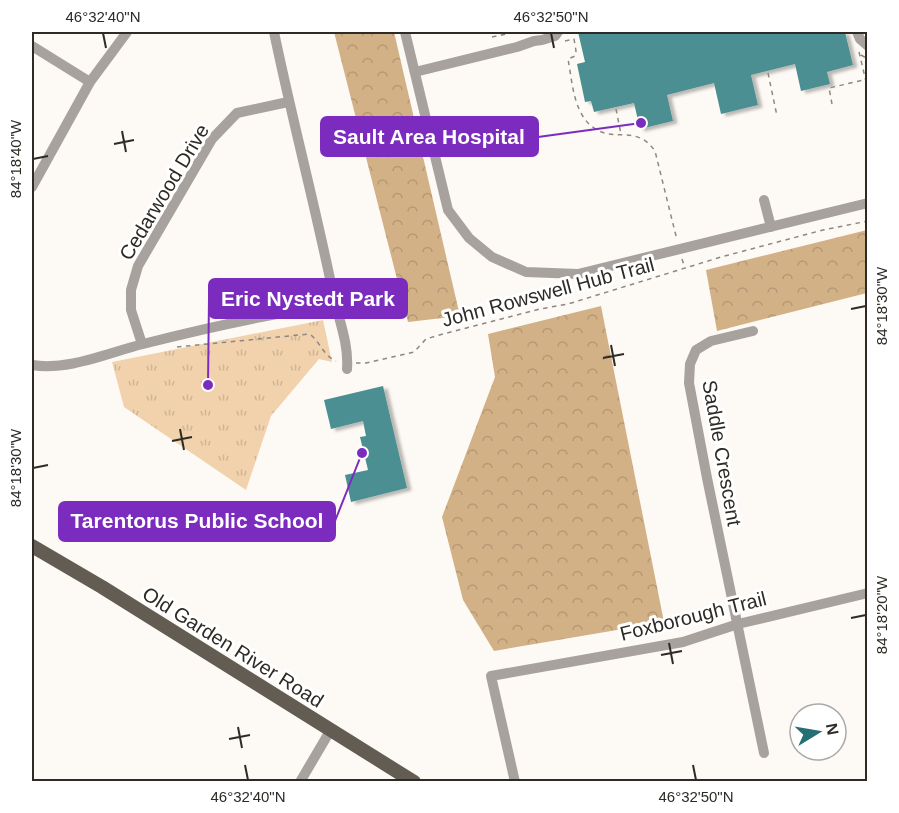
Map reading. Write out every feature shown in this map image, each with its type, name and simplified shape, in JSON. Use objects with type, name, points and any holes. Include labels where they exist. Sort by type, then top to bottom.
[{"type":"main road","name":"Old Garden River Road","points":[[32,546],[102,587],[414,782]]},
{"type":"street","points":[[32,187],[90,82],[127,32]]},
{"type":"street","points":[[274,32],[288,102],[320,227],[335,304],[348,353],[347,366]]},
{"type":"street","points":[[405,32],[448,210],[469,238],[492,257],[526,272],[578,274],[867,203]]},
{"type":"street","points":[[415,72],[516,47],[535,36],[556,34]]},
{"type":"street","points":[[32,46],[90,82]]},
{"type":"street","name":"Cedarwood Drive","points":[[142,344],[131,310],[131,290],[138,266],[212,139],[237,113],[288,102]]},
{"type":"street","points":[[764,200],[771,227]]},
{"type":"street","points":[[32,365],[44,367],[90,360],[142,344],[288,311],[335,304]]},
{"type":"street","name":"Saddle Crescent","points":[[738,624],[689,383],[690,364],[696,350],[711,341],[753,331]]},
{"type":"street","name":"Foxborough Trail","points":[[515,782],[491,676],[683,642],[738,624],[867,593]]},
{"type":"street","points":[[738,624],[764,753]]},
{"type":"street","points":[[300,782],[330,731]]},
{"type":"path","points":[[499,32],[500,36]]},
{"type":"path","points":[[492,38],[516,32]]},
{"type":"path","points":[[556,34],[556,43],[574,39],[575,56],[568,59],[575,99],[589,124],[602,132],[641,137],[655,151],[679,249]]},
{"type":"path","points":[[860,43],[867,59]]},
{"type":"path","points":[[860,43],[867,90]]},
{"type":"path","points":[[768,73],[777,116]]},
{"type":"path","points":[[832,104],[829,88],[865,80]]},
{"type":"path","points":[[616,109],[622,136]]},
{"type":"path","name":"John Rowswell Hub Trail","points":[[168,348],[309,334],[314,337],[324,353],[333,360],[347,366],[366,363],[414,352],[426,339],[443,334],[568,304],[721,257],[867,221]]},
{"type":"green space","points":[[334,32],[394,32],[460,316],[408,322]]},
{"type":"green space","points":[[867,230],[867,293],[717,331],[706,270]]},
{"type":"green space","points":[[601,306],[664,622],[494,651],[463,600],[442,517],[495,377],[488,334]]},
{"type":"green space","points":[[323,320],[332,362],[319,359],[271,416],[246,490],[124,407],[112,362]]},
{"type":"building","points":[[578,32],[845,32],[853,65],[827,72],[830,84],[801,91],[795,64],[751,75],[758,105],[721,114],[714,83],[667,95],[673,121],[640,129],[634,103],[594,112],[591,101],[585,102],[577,64],[585,62]]},
{"type":"building","points":[[383,386],[407,488],[351,502],[345,475],[368,470],[360,437],[366,436],[363,421],[331,429],[324,400]]},
{"type":"place","name":"Sault Area Hospital","points":[[641,123]]},
{"type":"place","name":"Eric Nystedt Park","points":[[208,385]]},
{"type":"place","name":"Tarentorus Public School","points":[[362,453]]}]
